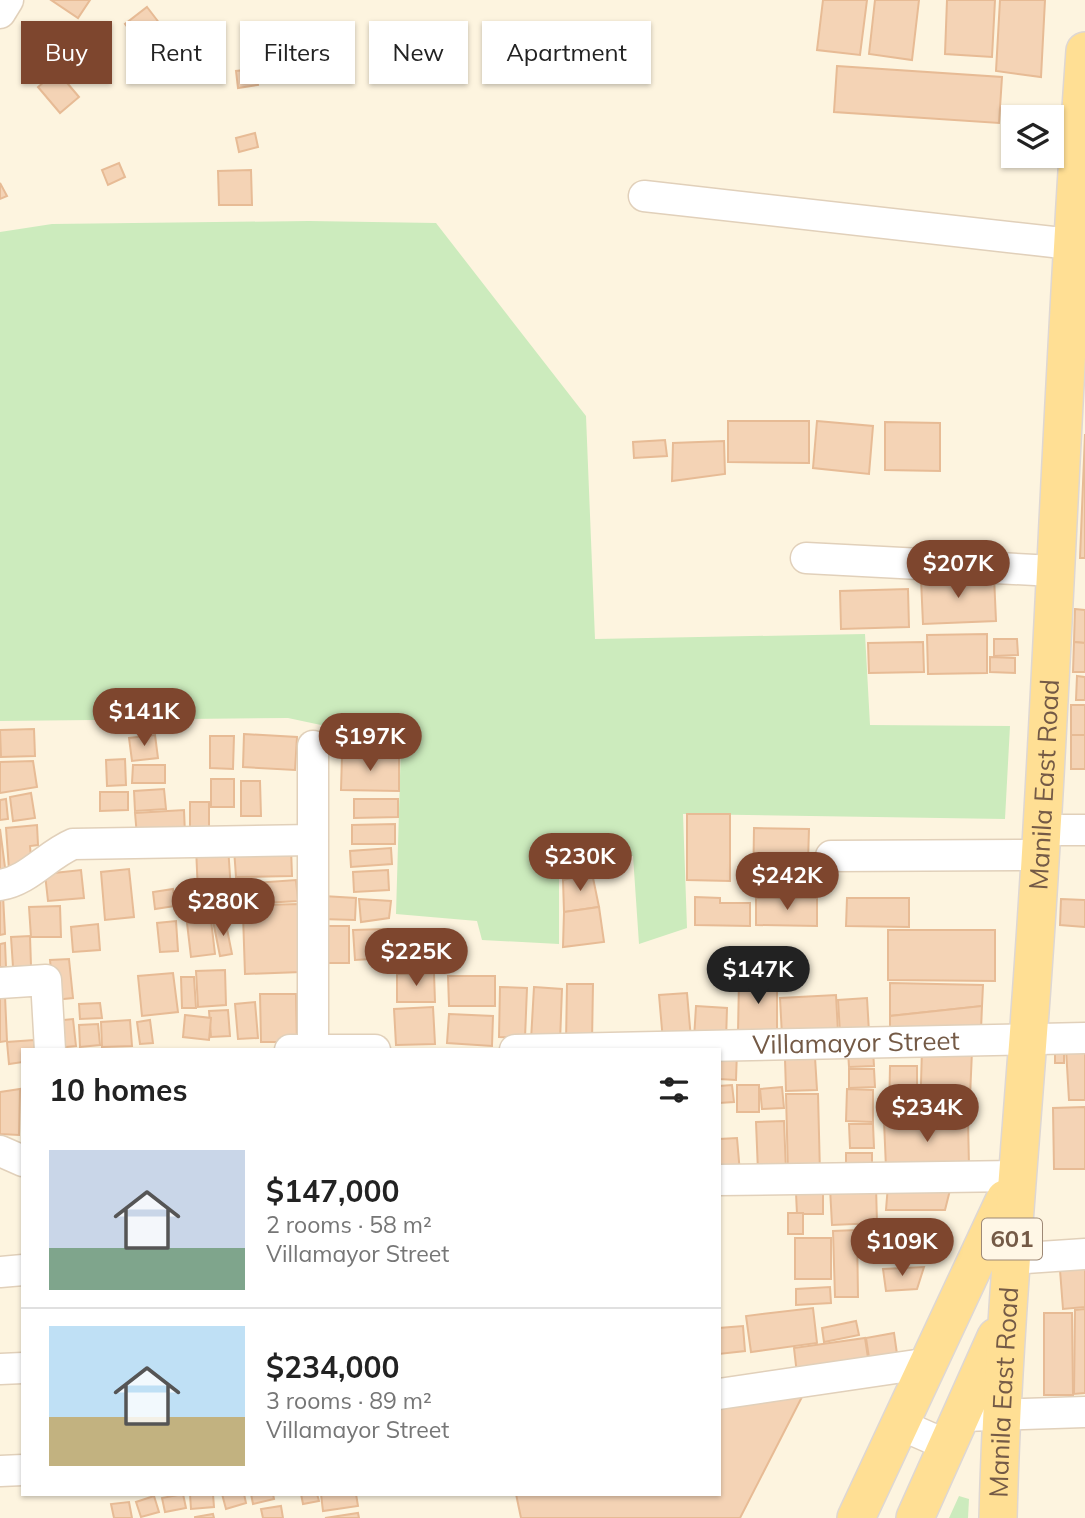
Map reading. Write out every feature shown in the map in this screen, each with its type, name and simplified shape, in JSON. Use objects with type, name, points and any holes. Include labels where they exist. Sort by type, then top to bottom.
[{"type":"main road","name":"Manila East Road","points":[[998,1518],[1007,1301],[1028,1038],[1085,51]]},
{"type":"main road","points":[[856,1518],[1016,1176]]},
{"type":"main road","points":[[915,1518],[990,1354],[1007,1301]]},
{"type":"street","points":[[0,13],[8,0]]},
{"type":"street","points":[[644,196],[1076,225]]},
{"type":"street","points":[[806,558],[1054,571]]},
{"type":"street","points":[[313,746],[313,1048]]},
{"type":"street","points":[[831,856],[1039,843],[1085,830]]},
{"type":"street","points":[[0,885],[16,883],[57,851],[73,844],[312,840]]},
{"type":"street","points":[[0,983],[46,980],[50,1048]]},
{"type":"street","name":"Villamayor Street","points":[[600,1048],[1085,1038]]},
{"type":"street","points":[[0,1151],[21,1160]]},
{"type":"street","points":[[721,1180],[1016,1176]]},
{"type":"street","points":[[1010,1259],[1085,1254]]},
{"type":"street","points":[[0,1272],[21,1270]]},
{"type":"street","points":[[721,1394],[930,1363]]},
{"type":"street","points":[[0,1369],[21,1368]]},
{"type":"street","points":[[901,1425],[956,1431],[1001,1416],[1085,1412]]},
{"type":"street","points":[[0,1471],[21,1470]]},
{"type":"green space","points":[[309,221],[436,223],[586,416],[595,639],[865,634],[870,725],[1010,726],[1005,819],[683,814],[687,928],[639,944],[633,856],[559,855],[559,944],[482,940],[477,921],[396,914],[401,742],[288,718],[0,721],[0,232],[52,224]]},
{"type":"green space","points":[[959,1496],[969,1499],[968,1518],[949,1518]]},
{"type":"building","points":[[51,0],[90,0],[78,18]]},
{"type":"building","points":[[823,0],[867,0],[860,55],[817,50]]},
{"type":"building","points":[[875,0],[919,0],[912,60],[869,54]]},
{"type":"building","points":[[947,0],[995,0],[992,57],[945,54]]},
{"type":"building","points":[[1000,0],[1045,0],[1041,77],[996,71]]},
{"type":"building","points":[[147,7],[158,21],[129,21]]},
{"type":"building","points":[[837,66],[1002,77],[999,123],[834,112]]},
{"type":"building","points":[[236,71],[240,71],[240,84],[258,85],[238,88]]},
{"type":"building","points":[[42,84],[68,84],[79,97],[60,113],[38,87]]},
{"type":"building","points":[[255,133],[258,147],[239,152],[236,138]]},
{"type":"building","points":[[119,163],[125,177],[108,185],[102,170]]},
{"type":"building","points":[[251,170],[252,205],[219,205],[218,171]]},
{"type":"building","points":[[0,183],[7,196],[0,199]]},
{"type":"building","points":[[728,421],[809,421],[809,463],[728,462]]},
{"type":"building","points":[[817,421],[873,426],[869,474],[813,468]]},
{"type":"building","points":[[885,422],[940,423],[940,471],[885,470]]},
{"type":"building","points":[[1085,434],[1085,558],[1080,558]]},
{"type":"building","points":[[665,440],[667,456],[634,458],[633,442]]},
{"type":"building","points":[[724,441],[725,474],[672,481],[673,443]]},
{"type":"building","points":[[994,576],[996,621],[923,624],[921,579]]},
{"type":"building","points":[[908,589],[909,627],[841,629],[840,591]]},
{"type":"building","points":[[1075,609],[1085,610],[1085,643],[1074,642]]},
{"type":"building","points":[[987,634],[987,673],[928,674],[927,635]]},
{"type":"building","points":[[994,639],[1017,639],[1018,655],[994,656]]},
{"type":"building","points":[[923,642],[924,672],[869,673],[868,643]]},
{"type":"building","points":[[1074,642],[1085,643],[1085,672],[1073,672]]},
{"type":"building","points":[[990,657],[1015,658],[1015,673],[990,672]]},
{"type":"building","points":[[1077,676],[1085,677],[1085,700],[1076,700]]},
{"type":"building","points":[[1071,705],[1085,705],[1085,735],[1071,735]]},
{"type":"building","points":[[34,729],[35,756],[1,757],[0,730]]},
{"type":"building","points":[[244,734],[297,737],[295,770],[243,767]]},
{"type":"building","points":[[155,735],[158,758],[132,761],[129,738]]},
{"type":"building","points":[[1071,735],[1085,735],[1085,769],[1071,769]]},
{"type":"building","points":[[210,736],[234,736],[233,769],[210,768]]},
{"type":"building","points":[[342,755],[399,757],[399,791],[341,790]]},
{"type":"building","points":[[125,759],[126,785],[107,786],[106,760]]},
{"type":"building","points":[[33,761],[37,787],[0,793],[0,762]]},
{"type":"building","points":[[133,765],[165,765],[165,783],[132,783]]},
{"type":"building","points":[[211,779],[234,779],[234,807],[211,807]]},
{"type":"building","points":[[241,781],[260,781],[261,816],[241,816]]},
{"type":"building","points":[[164,789],[166,809],[135,811],[134,791]]},
{"type":"building","points":[[100,792],[128,792],[128,810],[100,811]]},
{"type":"building","points":[[31,793],[35,818],[13,821],[10,797]]},
{"type":"building","points":[[6,799],[8,819],[0,820],[0,800]]},
{"type":"building","points":[[354,799],[398,799],[398,817],[354,818]]},
{"type":"building","points":[[190,802],[209,802],[209,835],[190,834]]},
{"type":"building","points":[[184,810],[185,834],[137,836],[135,813]]},
{"type":"building","points":[[687,814],[730,814],[730,881],[687,880]]},
{"type":"building","points":[[395,824],[395,844],[352,844],[352,825]]},
{"type":"building","points":[[37,825],[38,845],[30,846],[31,857],[9,870],[6,828]]},
{"type":"building","points":[[754,828],[809,829],[807,895],[753,894]]},
{"type":"building","points":[[0,829],[6,875],[0,876]]},
{"type":"building","points":[[228,846],[231,891],[198,893],[196,847]]},
{"type":"building","points":[[291,848],[292,876],[236,877],[234,849]]},
{"type":"building","points":[[391,848],[392,864],[351,867],[350,851]]},
{"type":"building","points":[[589,856],[592,873],[563,880],[562,859]]},
{"type":"building","points":[[129,869],[134,917],[105,920],[101,872]]},
{"type":"building","points":[[81,870],[84,898],[48,901],[45,874]]},
{"type":"building","points":[[388,870],[389,890],[354,892],[353,872]]},
{"type":"building","points":[[592,873],[599,907],[564,912],[563,880]]},
{"type":"building","points":[[296,880],[298,901],[243,904],[242,884]]},
{"type":"building","points":[[173,889],[175,906],[155,909],[153,892]]},
{"type":"building","points":[[0,895],[3,895],[5,934],[0,935]]},
{"type":"building","points":[[323,896],[356,898],[355,920],[322,919]]},
{"type":"building","points":[[695,897],[720,898],[720,903],[750,903],[750,926],[695,925]]},
{"type":"building","points":[[756,898],[817,898],[817,926],[756,925]]},
{"type":"building","points":[[847,898],[909,898],[909,927],[846,926]]},
{"type":"building","points":[[359,899],[391,901],[389,918],[361,922]]},
{"type":"building","points":[[1061,899],[1085,900],[1085,927],[1060,925]]},
{"type":"building","points":[[298,904],[301,972],[245,974],[243,915],[266,914],[265,905]]},
{"type":"building","points":[[60,906],[61,937],[31,937],[29,907]]},
{"type":"building","points":[[599,907],[604,942],[563,947],[564,912]]},
{"type":"building","points":[[225,919],[232,954],[220,956],[213,921]]},
{"type":"building","points":[[211,920],[215,954],[191,957],[187,923]]},
{"type":"building","points":[[176,921],[178,951],[160,952],[157,923]]},
{"type":"building","points":[[98,924],[100,950],[73,952],[71,927]]},
{"type":"building","points":[[324,926],[349,926],[349,963],[324,963]]},
{"type":"building","points":[[386,929],[388,958],[355,960],[353,930]]},
{"type":"building","points":[[888,930],[995,930],[995,981],[888,980]]},
{"type":"building","points":[[30,936],[31,966],[13,967],[11,937]]},
{"type":"building","points":[[5,943],[6,967],[0,967],[0,944]]},
{"type":"building","points":[[69,959],[73,998],[54,1000],[50,960]]},
{"type":"building","points":[[225,970],[226,1005],[198,1007],[196,971]]},
{"type":"building","points":[[173,973],[178,1012],[142,1016],[138,976]]},
{"type":"building","points":[[434,973],[435,1002],[397,1002],[397,974]]},
{"type":"building","points":[[448,976],[495,976],[495,1006],[449,1006]]},
{"type":"building","points":[[181,977],[194,977],[196,1008],[182,1008]]},
{"type":"building","points":[[739,980],[777,981],[777,1032],[738,1032]]},
{"type":"building","points":[[890,983],[983,985],[982,1006],[890,1016]]},
{"type":"building","points":[[567,984],[593,984],[592,1042],[566,1042]]},
{"type":"building","points":[[500,987],[527,988],[525,1038],[499,1037]]},
{"type":"building","points":[[534,987],[562,989],[560,1042],[531,1040]]},
{"type":"building","points":[[687,993],[691,1039],[663,1041],[659,995]]},
{"type":"building","points":[[260,994],[296,994],[297,1042],[261,1042]]},
{"type":"building","points":[[836,995],[838,1032],[782,1036],[780,998]]},
{"type":"building","points":[[0,996],[5,996],[7,1041],[0,1042]]},
{"type":"building","points":[[867,998],[869,1032],[840,1033],[838,1000]]},
{"type":"building","points":[[255,1002],[258,1038],[238,1039],[235,1004]]},
{"type":"building","points":[[100,1003],[102,1018],[80,1019],[79,1004]]},
{"type":"building","points":[[696,1006],[727,1008],[726,1041],[694,1039]]},
{"type":"building","points":[[982,1006],[981,1030],[890,1030],[890,1016]]},
{"type":"building","points":[[433,1007],[435,1044],[396,1045],[394,1009]]},
{"type":"building","points":[[228,1010],[230,1036],[211,1037],[209,1011]]},
{"type":"building","points":[[449,1014],[493,1016],[492,1046],[447,1043]]},
{"type":"building","points":[[185,1015],[211,1018],[209,1040],[183,1037]]},
{"type":"building","points":[[73,1019],[76,1046],[56,1048],[54,1021]]},
{"type":"building","points":[[130,1020],[132,1046],[102,1047],[101,1022]]},
{"type":"building","points":[[150,1020],[153,1043],[140,1044],[137,1022]]},
{"type":"building","points":[[98,1024],[100,1045],[80,1047],[79,1025]]},
{"type":"building","points":[[34,1040],[35,1048],[21,1048],[21,1062],[9,1064],[7,1042]]},
{"type":"building","points":[[1085,1048],[1085,1100],[1069,1100],[1066,1049]]},
{"type":"building","points":[[922,1049],[972,1051],[969,1120],[920,1118]]},
{"type":"building","points":[[721,1050],[737,1051],[736,1080],[721,1079]]},
{"type":"building","points":[[873,1050],[874,1066],[849,1067],[848,1051]]},
{"type":"building","points":[[1055,1051],[1064,1051],[1064,1063],[1055,1063]]},
{"type":"building","points":[[815,1057],[817,1090],[786,1091],[785,1059]]},
{"type":"building","points":[[890,1066],[917,1066],[917,1116],[889,1116]]},
{"type":"building","points":[[849,1069],[874,1069],[875,1087],[849,1088]]},
{"type":"building","points":[[732,1085],[734,1102],[721,1103],[721,1086]]},
{"type":"building","points":[[737,1085],[759,1085],[759,1112],[737,1112]]},
{"type":"building","points":[[782,1087],[784,1108],[762,1109],[760,1089]]},
{"type":"building","points":[[20,1089],[19,1135],[0,1134],[0,1092]]},
{"type":"building","points":[[847,1089],[873,1090],[873,1122],[846,1121]]},
{"type":"building","points":[[786,1094],[818,1094],[820,1174],[788,1174]]},
{"type":"building","points":[[1085,1107],[1085,1169],[1054,1169],[1053,1108]]},
{"type":"building","points":[[968,1120],[969,1166],[886,1168],[884,1121]]},
{"type":"building","points":[[784,1121],[786,1171],[758,1172],[756,1122]]},
{"type":"building","points":[[849,1124],[873,1124],[874,1148],[850,1148]]},
{"type":"building","points":[[737,1138],[740,1173],[721,1175],[721,1139]]},
{"type":"building","points":[[846,1153],[872,1153],[872,1176],[846,1177]]},
{"type":"building","points":[[888,1185],[951,1186],[945,1210],[886,1210]]},
{"type":"building","points":[[876,1186],[877,1223],[832,1225],[830,1188]]},
{"type":"building","points":[[796,1193],[823,1193],[823,1214],[797,1214]]},
{"type":"building","points":[[788,1213],[803,1213],[803,1234],[788,1234]]},
{"type":"building","points":[[857,1230],[858,1297],[835,1297],[833,1231]]},
{"type":"building","points":[[795,1238],[831,1238],[831,1279],[795,1279]]},
{"type":"building","points":[[924,1267],[917,1289],[886,1291],[883,1269]]},
{"type":"building","points":[[1085,1268],[1085,1307],[1063,1309],[1060,1270]]},
{"type":"building","points":[[830,1287],[831,1303],[796,1305],[796,1289]]},
{"type":"building","points":[[813,1308],[817,1343],[751,1352],[746,1316]]},
{"type":"building","points":[[1085,1309],[1085,1393],[1074,1394],[1075,1310]]},
{"type":"building","points":[[1044,1313],[1072,1313],[1073,1395],[1044,1395]]},
{"type":"building","points":[[856,1321],[859,1335],[824,1342],[822,1328]]},
{"type":"building","points":[[743,1326],[745,1351],[721,1354],[721,1328]]},
{"type":"building","points":[[894,1333],[897,1354],[869,1358],[866,1338]]},
{"type":"building","points":[[865,1338],[869,1364],[797,1374],[794,1348]]},
{"type":"building","points":[[805,1391],[740,1518],[521,1518],[516,1496],[721,1496],[721,1404]]},
{"type":"building","points":[[154,1496],[159,1512],[141,1517],[136,1502]]},
{"type":"building","points":[[183,1496],[186,1508],[165,1512],[162,1498]]},
{"type":"building","points":[[190,1496],[213,1496],[214,1507],[191,1509]]},
{"type":"building","points":[[223,1496],[244,1496],[246,1503],[226,1509]]},
{"type":"building","points":[[251,1496],[273,1496],[274,1499],[253,1504]]},
{"type":"building","points":[[301,1496],[318,1496],[319,1501],[303,1504]]},
{"type":"building","points":[[321,1496],[356,1496],[358,1506],[323,1511]]},
{"type":"building","points":[[129,1502],[132,1518],[114,1518],[111,1504]]},
{"type":"building","points":[[281,1506],[283,1518],[263,1518],[261,1509]]},
{"type":"building","points":[[358,1513],[359,1518],[325,1518]]},
{"type":"building","points":[[213,1514],[214,1518],[195,1518],[195,1517]]}]
